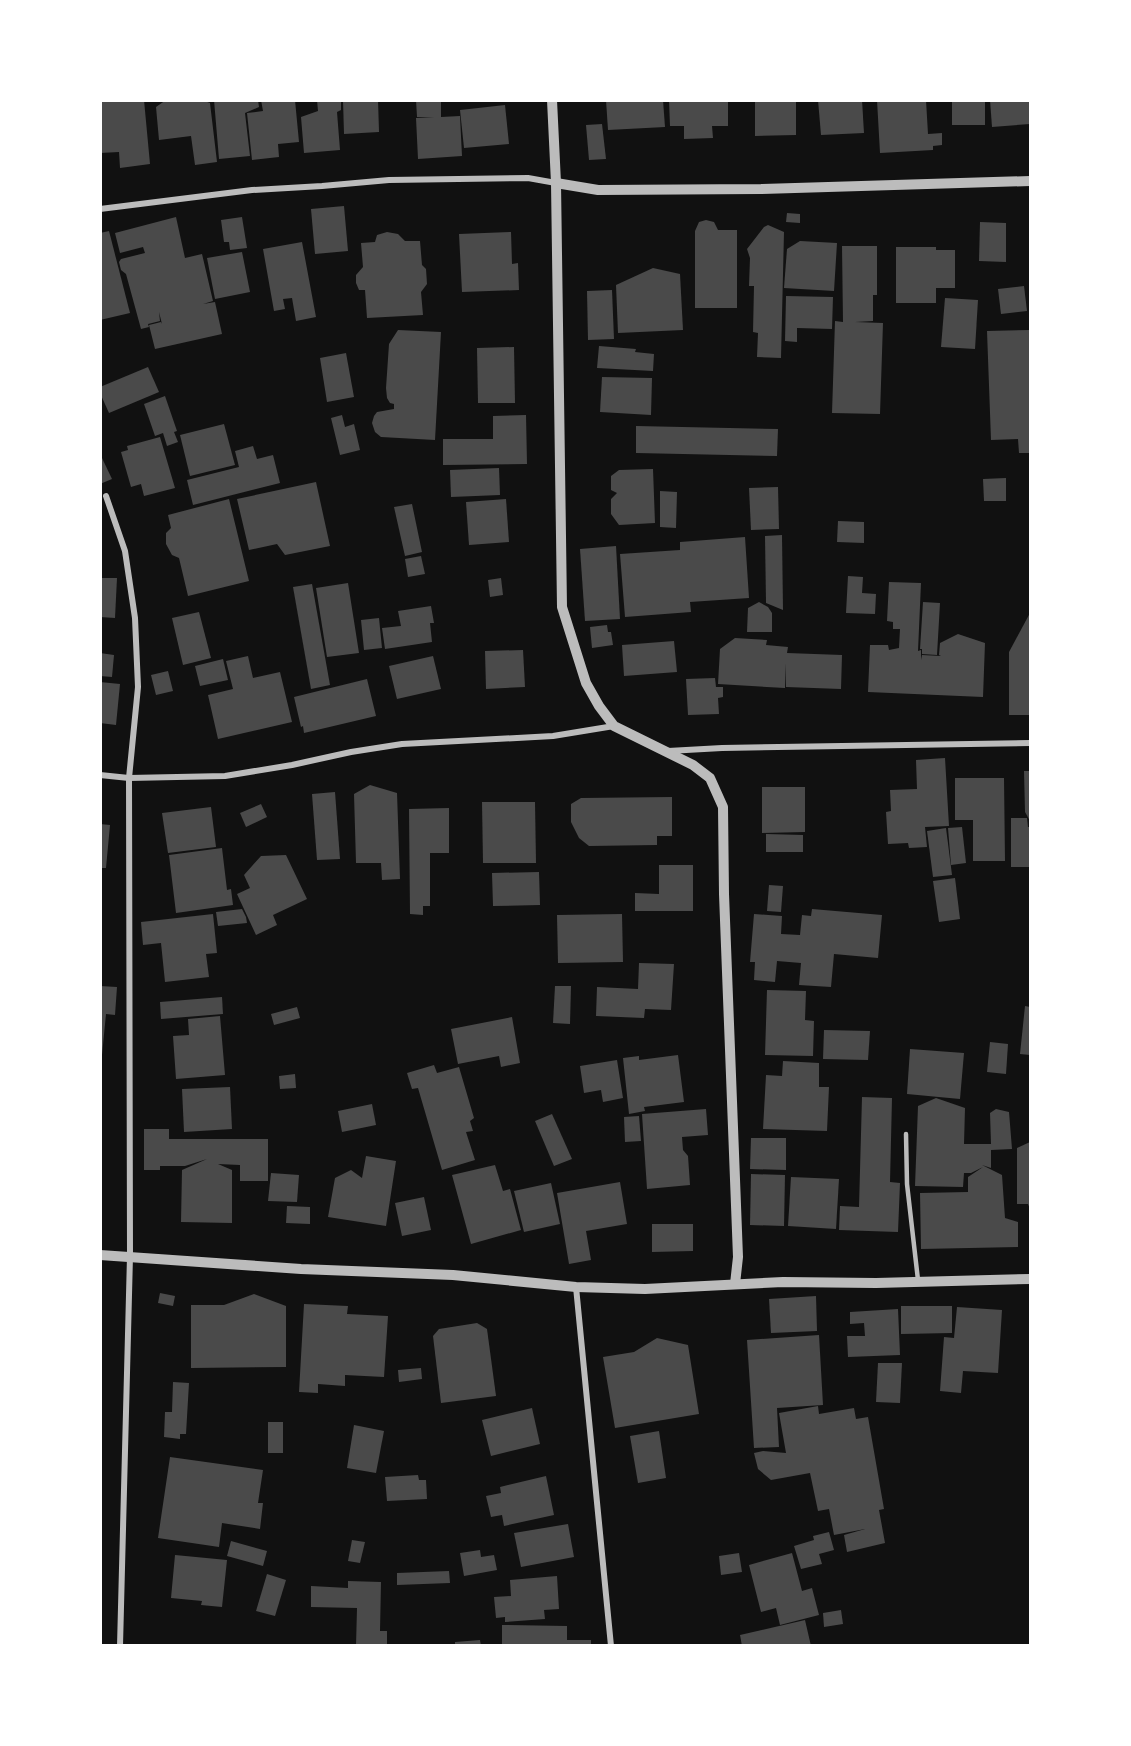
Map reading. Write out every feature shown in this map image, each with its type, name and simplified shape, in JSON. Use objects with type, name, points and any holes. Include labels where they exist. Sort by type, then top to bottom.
[{"type":"street","points":[[552,100],[556,183],[562,607],[586,683],[598,706],[614,726],[693,765],[710,778],[723,807],[724,894],[738,1257],[735,1284]]},
{"type":"street","points":[[100,209],[252,190],[388,180],[528,178],[598,190],[761,189],[1030,181]]},
{"type":"street","points":[[106,496],[125,551],[135,618],[138,687],[129,778],[130,1256],[120,1646]]},
{"type":"street","points":[[100,775],[129,778],[225,776],[402,744],[554,736],[614,726]]},
{"type":"street","points":[[663,751],[1030,743]]},
{"type":"street","points":[[100,1255],[301,1269],[453,1275],[576,1287],[645,1289],[783,1282],[1030,1279]]},
{"type":"street","points":[[576,1287],[611,1646]]},
{"type":"lane","points":[[906,1134],[907,1184],[918,1282]]},
{"type":"building","points":[[144,100],[150,164],[120,168],[119,152],[100,153],[100,102]]},
{"type":"building","points":[[166,100],[202,100],[210,103],[217,162],[195,165],[191,136],[159,140],[156,107]]},
{"type":"building","points":[[214,100],[258,100],[259,107],[245,113],[250,156],[219,159]]},
{"type":"building","points":[[261,100],[295,100],[299,142],[278,144],[279,157],[252,160],[247,113],[263,111]]},
{"type":"building","points":[[317,100],[341,100],[341,110],[337,112],[340,150],[304,153],[301,117],[318,111]]},
{"type":"building","points":[[343,100],[378,100],[379,132],[344,134]]},
{"type":"building","points":[[416,100],[441,100],[441,117],[460,116],[462,156],[418,159],[416,118],[434,117],[417,117]]},
{"type":"building","points":[[606,100],[663,100],[665,127],[608,130]]},
{"type":"building","points":[[669,100],[728,100],[728,126],[712,126],[713,138],[684,139],[684,126],[670,126]]},
{"type":"building","points":[[755,100],[796,100],[796,135],[755,136]]},
{"type":"building","points":[[818,100],[862,100],[864,133],[821,135]]},
{"type":"building","points":[[877,100],[926,100],[928,134],[942,133],[942,145],[933,146],[933,150],[880,153]]},
{"type":"building","points":[[952,100],[985,100],[985,125],[952,125]]},
{"type":"building","points":[[990,100],[1030,100],[1030,124],[992,127]]},
{"type":"building","points":[[505,105],[509,144],[464,148],[460,110]]},
{"type":"building","points":[[602,124],[606,159],[589,160],[586,125]]},
{"type":"building","points":[[344,206],[348,251],[315,254],[311,209]]},
{"type":"building","points":[[787,213],[800,214],[800,223],[786,222]]},
{"type":"building","points":[[176,217],[185,258],[202,254],[213,301],[203,304],[215,302],[222,334],[155,349],[149,325],[161,322],[162,324],[159,312],[160,321],[148,324],[149,327],[141,329],[126,274],[121,270],[119,262],[121,259],[145,253],[143,247],[120,253],[115,233]]},
{"type":"building","points":[[242,217],[247,248],[230,250],[229,242],[224,242],[221,220]]},
{"type":"building","points":[[706,220],[714,222],[718,230],[737,230],[737,308],[695,308],[695,231],[699,222]]},
{"type":"building","points":[[980,222],[1006,223],[1006,262],[979,261]]},
{"type":"building","points":[[768,225],[784,232],[781,358],[757,357],[758,333],[753,332],[754,286],[749,286],[750,258],[747,249]]},
{"type":"building","points":[[109,231],[130,313],[100,320],[100,233]]},
{"type":"building","points":[[387,232],[398,234],[405,241],[420,241],[422,265],[426,269],[427,284],[421,292],[423,315],[367,318],[365,290],[359,290],[356,283],[356,275],[363,267],[361,243],[375,242],[377,235]]},
{"type":"building","points":[[511,232],[512,264],[518,263],[519,290],[462,292],[459,234]]},
{"type":"building","points":[[800,241],[837,243],[834,291],[784,288],[787,249]]},
{"type":"building","points":[[302,242],[316,317],[296,321],[292,298],[283,299],[285,309],[274,311],[263,249]]},
{"type":"building","points":[[842,246],[877,246],[877,295],[873,295],[873,321],[855,322],[883,323],[880,414],[832,413],[835,321],[843,322]]},
{"type":"building","points":[[896,247],[936,247],[936,250],[955,250],[955,288],[936,288],[936,303],[896,303]]},
{"type":"building","points":[[242,252],[250,292],[215,299],[207,258]]},
{"type":"building","points":[[653,268],[680,274],[683,330],[618,333],[616,285]]},
{"type":"building","points":[[1024,286],[1027,311],[1001,314],[998,289]]},
{"type":"building","points":[[612,290],[614,339],[588,340],[587,291]]},
{"type":"building","points":[[786,296],[833,297],[832,329],[797,328],[797,342],[785,341]]},
{"type":"building","points":[[945,298],[978,300],[975,349],[941,347]]},
{"type":"building","points":[[398,330],[441,332],[435,440],[381,437],[375,432],[372,423],[377,412],[394,409],[394,404],[390,403],[387,398],[386,388],[389,344]]},
{"type":"building","points":[[1030,330],[1030,453],[1019,453],[1018,439],[991,440],[987,331]]},
{"type":"building","points":[[599,346],[636,349],[635,352],[654,354],[653,371],[597,368]]},
{"type":"building","points":[[514,347],[515,403],[478,403],[477,348]]},
{"type":"building","points":[[346,353],[354,397],[327,402],[320,358]]},
{"type":"building","points":[[148,367],[159,392],[109,413],[100,393],[100,387]]},
{"type":"building","points":[[602,377],[652,378],[651,415],[600,412]]},
{"type":"building","points":[[165,396],[177,431],[174,432],[178,442],[167,446],[163,433],[155,436],[144,404]]},
{"type":"building","points":[[342,415],[345,427],[354,424],[360,450],[340,455],[331,418]]},
{"type":"building","points":[[526,415],[527,464],[443,465],[443,439],[493,439],[493,416]]},
{"type":"building","points":[[224,424],[235,465],[190,476],[180,435]]},
{"type":"building","points":[[636,426],[778,429],[777,456],[636,453]]},
{"type":"building","points":[[160,437],[175,488],[144,496],[141,484],[131,487],[121,452],[128,450],[127,446]]},
{"type":"building","points":[[253,446],[257,459],[273,455],[280,483],[193,505],[187,480],[239,467],[235,451]]},
{"type":"building","points":[[100,458],[112,479],[100,484]]},
{"type":"building","points":[[499,468],[500,495],[451,497],[450,470]]},
{"type":"building","points":[[653,469],[655,523],[619,525],[611,514],[611,499],[617,493],[611,490],[611,476],[619,470]]},
{"type":"building","points":[[1006,478],[1006,501],[984,501],[983,479]]},
{"type":"building","points":[[316,482],[330,546],[285,555],[277,544],[249,550],[237,499]]},
{"type":"building","points":[[778,487],[779,529],[751,530],[749,488]]},
{"type":"building","points":[[660,491],[677,492],[676,528],[660,527]]},
{"type":"building","points":[[229,499],[249,581],[188,596],[179,558],[172,555],[166,544],[166,533],[171,528],[168,515]]},
{"type":"building","points":[[506,499],[509,542],[469,545],[466,502]]},
{"type":"building","points":[[412,504],[422,552],[405,556],[394,507]]},
{"type":"building","points":[[838,521],[864,522],[864,543],[837,542]]},
{"type":"building","points":[[782,535],[783,610],[766,603],[765,536]]},
{"type":"building","points":[[745,537],[749,598],[690,602],[691,612],[625,617],[620,554],[680,550],[680,542]]},
{"type":"building","points":[[616,546],[620,619],[585,621],[580,549]]},
{"type":"building","points":[[421,556],[425,574],[408,577],[405,559]]},
{"type":"building","points":[[848,576],[863,577],[862,593],[876,594],[875,614],[846,613]]},
{"type":"building","points":[[100,578],[117,578],[115,618],[100,617]]},
{"type":"building","points":[[501,578],[503,595],[490,597],[488,580]]},
{"type":"building","points":[[889,582],[921,583],[918,651],[921,650],[921,660],[922,655],[941,656],[939,655],[940,643],[958,634],[985,643],[983,697],[868,692],[870,645],[888,645],[889,650],[899,648],[900,629],[893,629],[893,622],[887,621]]},
{"type":"building","points":[[348,583],[359,653],[327,657],[316,588]]},
{"type":"building","points":[[312,584],[330,685],[311,689],[293,587]]},
{"type":"building","points":[[759,602],[768,607],[772,613],[772,632],[747,632],[748,608]]},
{"type":"building","points":[[923,602],[940,603],[937,655],[922,654],[922,649],[920,649]]},
{"type":"building","points":[[431,606],[434,623],[430,623],[432,642],[385,649],[382,628],[401,626],[398,611]]},
{"type":"building","points":[[199,612],[211,658],[183,665],[172,618]]},
{"type":"building","points":[[1030,613],[1030,715],[1009,715],[1009,652]]},
{"type":"building","points":[[379,618],[382,648],[364,650],[361,620]]},
{"type":"building","points":[[607,625],[608,632],[611,632],[613,645],[592,648],[590,627]]},
{"type":"building","points":[[735,638],[767,640],[766,645],[788,647],[787,653],[842,655],[841,689],[786,687],[786,663],[785,688],[718,684],[720,649]]},
{"type":"building","points":[[674,641],[677,672],[624,676],[622,645]]},
{"type":"building","points":[[523,650],[525,687],[486,689],[485,651]]},
{"type":"building","points":[[100,653],[114,655],[112,677],[100,676]]},
{"type":"building","points":[[248,656],[253,678],[280,672],[292,722],[218,739],[208,695],[233,689],[226,661]]},
{"type":"building","points":[[433,656],[441,689],[397,699],[389,666]]},
{"type":"building","points":[[223,659],[228,680],[200,686],[195,666]]},
{"type":"building","points":[[168,671],[173,691],[156,695],[151,675]]},
{"type":"building","points":[[715,678],[716,687],[723,687],[723,697],[718,698],[719,714],[688,715],[686,679]]},
{"type":"building","points":[[367,679],[376,716],[304,733],[294,697]]},
{"type":"building","points":[[100,682],[120,684],[116,725],[100,723]]},
{"type":"building","points":[[945,758],[949,826],[925,827],[927,847],[909,848],[908,843],[888,844],[886,812],[891,811],[890,790],[917,789],[916,760]]},
{"type":"building","points":[[1024,771],[1030,771],[1030,821],[1025,812]]},
{"type":"building","points":[[955,778],[1004,778],[1005,861],[973,861],[973,820],[955,820]]},
{"type":"building","points":[[370,785],[397,793],[400,879],[382,880],[381,863],[356,863],[354,794]]},
{"type":"building","points":[[762,787],[805,787],[805,832],[762,833]]},
{"type":"building","points":[[335,792],[340,859],[317,860],[312,794]]},
{"type":"building","points":[[672,797],[672,836],[657,836],[657,845],[589,846],[579,838],[571,822],[571,804],[581,798]]},
{"type":"building","points":[[482,802],[535,802],[536,863],[483,863]]},
{"type":"building","points":[[261,804],[267,817],[246,827],[240,813]]},
{"type":"building","points":[[211,807],[216,847],[168,853],[162,813]]},
{"type":"building","points":[[449,808],[449,853],[430,853],[430,906],[423,906],[423,915],[410,914],[409,809]]},
{"type":"building","points":[[1011,818],[1027,818],[1028,827],[1030,827],[1030,867],[1011,867]]},
{"type":"building","points":[[100,824],[110,825],[106,868],[100,868]]},
{"type":"building","points":[[962,827],[966,863],[951,865],[948,828]]},
{"type":"building","points":[[946,828],[952,875],[933,877],[927,831]]},
{"type":"building","points":[[766,834],[803,835],[803,852],[766,852]]},
{"type":"building","points":[[222,848],[227,890],[231,889],[233,905],[176,913],[169,855]]},
{"type":"building","points":[[286,855],[307,899],[273,915],[277,925],[256,935],[237,894],[250,888],[244,875],[261,856]]},
{"type":"building","points":[[659,865],[693,865],[693,911],[635,911],[635,893],[659,894]]},
{"type":"building","points":[[539,872],[540,905],[493,906],[492,873]]},
{"type":"building","points":[[955,878],[960,919],[939,922],[933,881]]},
{"type":"building","points":[[769,885],[783,886],[781,912],[767,911]]},
{"type":"building","points":[[242,909],[247,923],[218,926],[216,912]]},
{"type":"building","points":[[812,909],[882,915],[878,958],[834,954],[831,987],[799,985],[801,963],[777,961],[775,982],[754,980],[755,962],[750,962],[754,914],[782,916],[781,934],[800,935],[802,915],[811,916]]},
{"type":"building","points":[[213,914],[217,953],[206,954],[209,977],[165,982],[161,943],[143,945],[141,922]]},
{"type":"building","points":[[622,914],[623,962],[558,963],[557,915]]},
{"type":"building","points":[[639,963],[674,964],[671,1010],[645,1009],[644,1018],[596,1016],[597,987],[638,989]]},
{"type":"building","points":[[100,986],[117,987],[115,1015],[106,1014],[102,1055],[100,1055]]},
{"type":"building","points":[[555,986],[571,986],[570,1024],[553,1023]]},
{"type":"building","points":[[767,990],[806,991],[805,1020],[814,1021],[813,1056],[765,1055]]},
{"type":"building","points":[[222,997],[223,1014],[161,1019],[160,1002]]},
{"type":"building","points":[[1025,1006],[1030,1007],[1030,1055],[1020,1054]]},
{"type":"building","points":[[297,1007],[300,1018],[274,1025],[271,1014]]},
{"type":"building","points":[[220,1016],[225,1075],[176,1079],[173,1036],[189,1035],[188,1019]]},
{"type":"building","points":[[512,1017],[520,1063],[501,1067],[499,1056],[458,1064],[451,1029]]},
{"type":"building","points":[[824,1030],[870,1031],[868,1060],[823,1059]]},
{"type":"building","points":[[990,1042],[1008,1044],[1006,1074],[987,1072]]},
{"type":"building","points":[[910,1049],[964,1053],[960,1099],[907,1094]]},
{"type":"building","points":[[678,1055],[684,1102],[644,1107],[645,1111],[629,1114],[623,1058],[639,1056],[639,1060]]},
{"type":"building","points":[[617,1060],[623,1098],[603,1102],[601,1090],[584,1093],[580,1066]]},
{"type":"building","points":[[783,1061],[819,1063],[819,1087],[829,1087],[827,1131],[763,1129],[766,1075],[782,1076]]},
{"type":"building","points":[[434,1065],[437,1073],[459,1067],[474,1118],[470,1121],[473,1131],[466,1132],[475,1160],[442,1170],[418,1088],[412,1089],[407,1073]]},
{"type":"building","points":[[295,1074],[296,1088],[280,1089],[279,1076]]},
{"type":"building","points":[[230,1087],[232,1129],[184,1132],[182,1089]]},
{"type":"building","points":[[862,1097],[892,1098],[890,1182],[900,1183],[898,1232],[839,1230],[840,1206],[859,1207]]},
{"type":"building","points":[[936,1098],[965,1108],[964,1144],[991,1144],[990,1113],[996,1109],[1009,1112],[1012,1149],[991,1150],[991,1168],[982,1165],[1002,1175],[1005,1218],[1018,1222],[1018,1247],[921,1249],[920,1193],[968,1192],[968,1177],[983,1167],[971,1173],[964,1173],[963,1187],[915,1186],[918,1106]]},
{"type":"building","points":[[372,1104],[376,1125],[342,1132],[338,1111]]},
{"type":"building","points":[[706,1109],[708,1135],[682,1137],[683,1150],[688,1156],[690,1185],[647,1189],[642,1114]]},
{"type":"building","points":[[552,1114],[572,1159],[554,1166],[535,1121]]},
{"type":"building","points":[[639,1116],[641,1141],[625,1142],[624,1117]]},
{"type":"building","points":[[144,1129],[169,1129],[169,1139],[268,1139],[268,1181],[240,1181],[240,1165],[218,1164],[232,1170],[232,1223],[181,1222],[182,1170],[207,1159],[185,1166],[160,1166],[160,1170],[144,1170]]},
{"type":"building","points":[[751,1138],[786,1138],[786,1170],[750,1169]]},
{"type":"building","points":[[1030,1142],[1030,1209],[1028,1204],[1017,1204],[1017,1148]]},
{"type":"building","points":[[366,1156],[396,1161],[386,1226],[328,1217],[335,1178],[351,1170],[362,1178]]},
{"type":"building","points":[[495,1165],[503,1191],[510,1189],[521,1230],[471,1244],[452,1175]]},
{"type":"building","points":[[271,1173],[299,1175],[297,1202],[268,1201]]},
{"type":"building","points":[[751,1174],[785,1175],[784,1226],[750,1225]]},
{"type":"building","points":[[791,1177],[839,1179],[836,1229],[788,1226]]},
{"type":"building","points":[[620,1182],[627,1224],[586,1231],[591,1260],[569,1264],[557,1193]]},
{"type":"building","points":[[551,1183],[560,1224],[524,1232],[514,1191]]},
{"type":"building","points":[[424,1197],[431,1230],[402,1236],[395,1203]]},
{"type":"building","points":[[287,1206],[310,1207],[310,1224],[286,1223]]},
{"type":"building","points":[[652,1224],[693,1224],[693,1251],[652,1252]]},
{"type":"building","points":[[160,1293],[175,1296],[173,1306],[158,1303]]},
{"type":"building","points":[[254,1294],[286,1306],[286,1367],[191,1368],[191,1305],[224,1305]]},
{"type":"building","points":[[816,1296],[817,1331],[771,1333],[769,1299]]},
{"type":"building","points":[[304,1304],[348,1306],[347,1314],[388,1316],[384,1377],[345,1375],[345,1386],[318,1384],[318,1393],[299,1392]]},
{"type":"building","points":[[901,1306],[952,1306],[952,1333],[901,1334]]},
{"type":"building","points":[[957,1307],[1002,1310],[998,1373],[963,1371],[961,1393],[940,1391],[944,1337],[954,1338]]},
{"type":"building","points":[[898,1309],[900,1355],[848,1357],[847,1336],[865,1336],[864,1323],[850,1324],[850,1312]]},
{"type":"building","points":[[477,1323],[487,1329],[496,1396],[441,1403],[433,1336],[439,1329]]},
{"type":"building","points":[[819,1335],[823,1405],[777,1408],[779,1447],[754,1448],[747,1340]]},
{"type":"building","points":[[657,1338],[688,1345],[699,1414],[615,1428],[603,1357],[634,1352]]},
{"type":"building","points":[[878,1363],[902,1363],[900,1403],[876,1402]]},
{"type":"building","points":[[421,1368],[422,1379],[399,1382],[398,1370]]},
{"type":"building","points":[[173,1382],[189,1383],[186,1434],[180,1434],[180,1439],[164,1437],[165,1412],[172,1412]]},
{"type":"building","points":[[818,1406],[819,1414],[854,1408],[856,1419],[868,1417],[884,1509],[879,1510],[885,1543],[847,1552],[844,1535],[865,1529],[834,1535],[829,1509],[818,1511],[810,1473],[771,1480],[758,1469],[754,1453],[763,1451],[786,1453],[779,1413]]},
{"type":"building","points":[[532,1408],[540,1444],[491,1456],[482,1420]]},
{"type":"building","points":[[268,1422],[283,1422],[283,1453],[268,1453]]},
{"type":"building","points":[[354,1425],[384,1431],[376,1473],[347,1468]]},
{"type":"building","points":[[659,1431],[666,1478],[638,1483],[630,1436]]},
{"type":"building","points":[[170,1457],[263,1470],[258,1503],[263,1503],[260,1529],[222,1523],[219,1547],[158,1538]]},
{"type":"building","points":[[418,1475],[419,1480],[426,1480],[427,1499],[387,1501],[385,1477]]},
{"type":"building","points":[[546,1476],[554,1515],[504,1526],[502,1515],[491,1517],[486,1496],[501,1493],[500,1487]]},
{"type":"building","points":[[568,1524],[574,1557],[521,1567],[514,1533]]},
{"type":"building","points":[[829,1532],[834,1550],[819,1554],[822,1564],[801,1569],[794,1546],[814,1540],[813,1536]]},
{"type":"building","points":[[352,1540],[365,1542],[360,1563],[348,1561]]},
{"type":"building","points":[[231,1541],[267,1551],[263,1566],[227,1556]]},
{"type":"building","points":[[480,1550],[481,1557],[494,1555],[497,1570],[464,1576],[460,1553]]},
{"type":"building","points":[[739,1553],[742,1572],[721,1575],[719,1556]]},
{"type":"building","points":[[792,1553],[802,1591],[812,1588],[819,1615],[780,1625],[776,1608],[761,1612],[749,1565]]},
{"type":"building","points":[[175,1555],[227,1560],[222,1607],[201,1605],[202,1601],[171,1598]]},
{"type":"building","points":[[449,1571],[450,1583],[397,1585],[397,1573]]},
{"type":"building","points":[[267,1574],[286,1580],[275,1616],[256,1611]]},
{"type":"building","points":[[557,1576],[559,1609],[544,1610],[545,1619],[505,1622],[505,1617],[496,1618],[494,1597],[511,1596],[510,1580]]},
{"type":"building","points":[[348,1581],[381,1582],[380,1631],[387,1631],[387,1646],[356,1646],[357,1608],[311,1607],[311,1586],[348,1588]]},
{"type":"building","points":[[841,1610],[843,1624],[824,1627],[823,1613]]},
{"type":"building","points":[[805,1620],[811,1646],[742,1646],[740,1635]]},
{"type":"building","points":[[502,1625],[567,1626],[567,1640],[591,1640],[591,1646],[502,1646]]},
{"type":"building","points":[[480,1640],[481,1646],[455,1646],[455,1642]]}]
